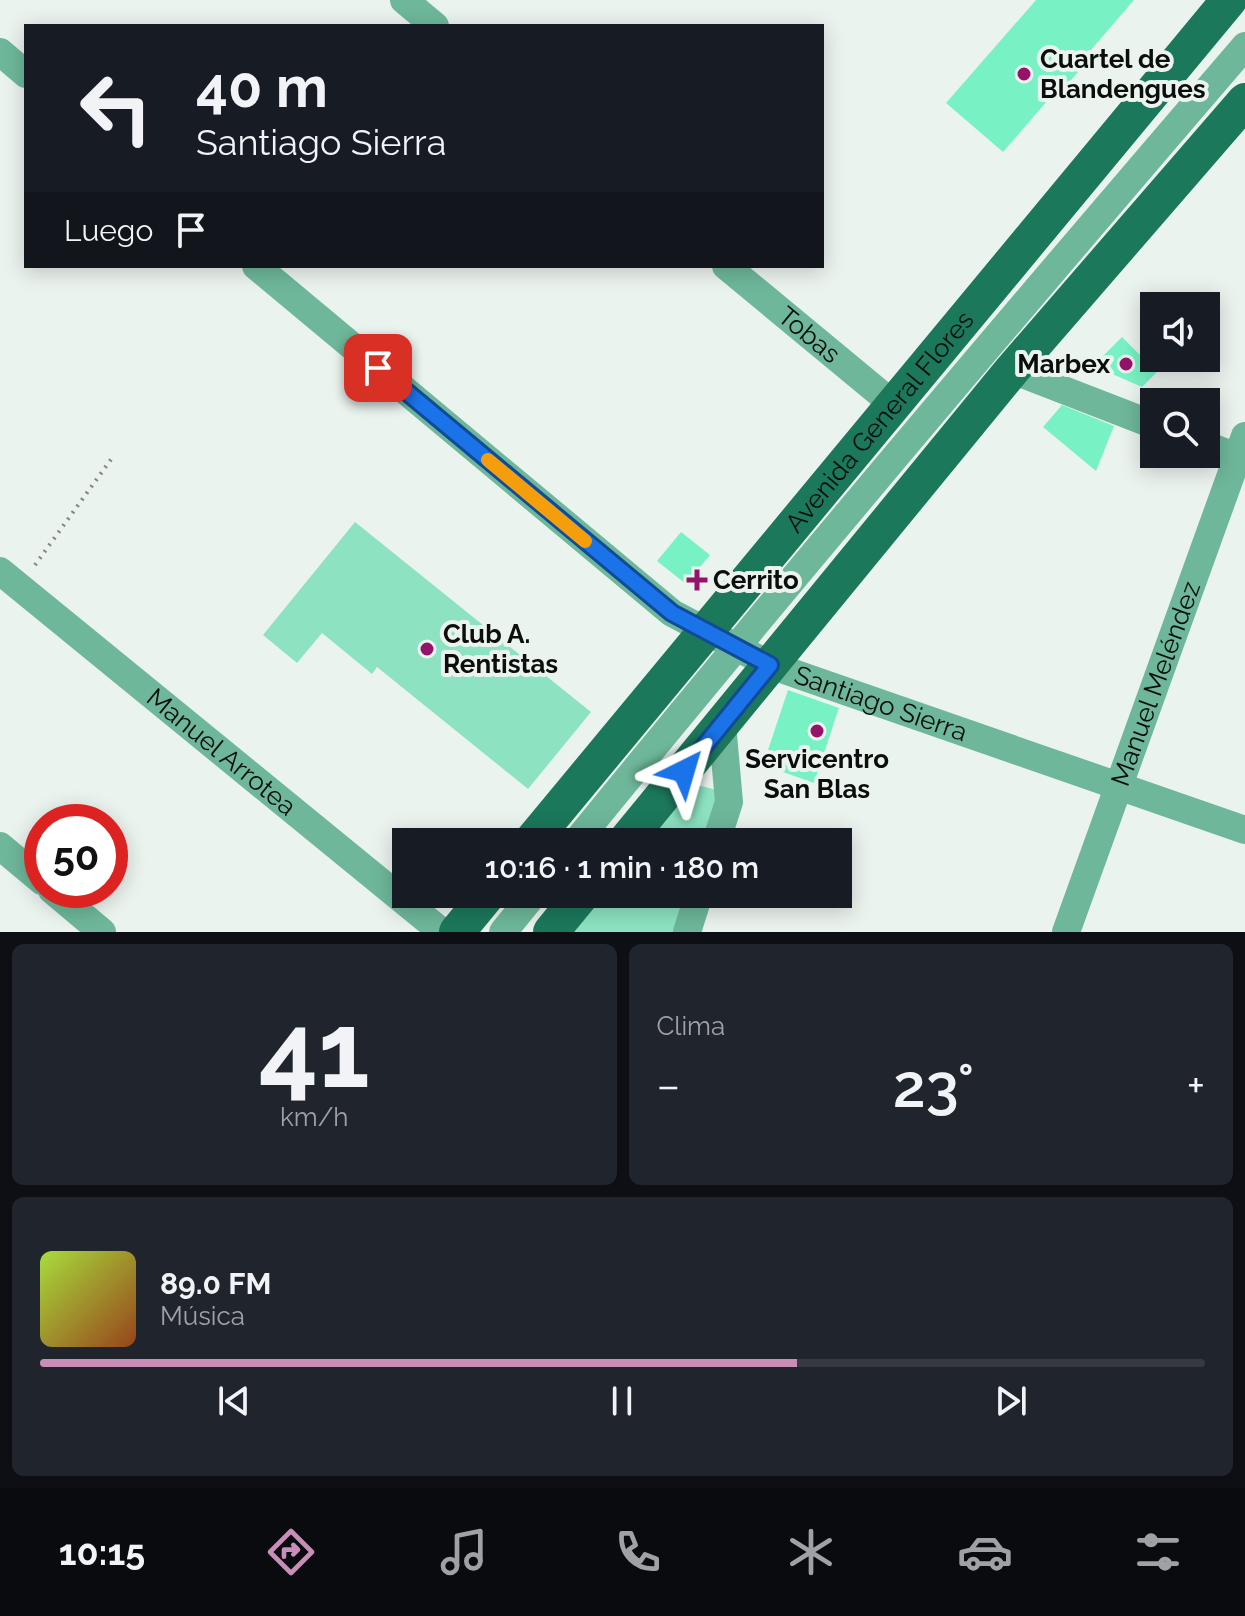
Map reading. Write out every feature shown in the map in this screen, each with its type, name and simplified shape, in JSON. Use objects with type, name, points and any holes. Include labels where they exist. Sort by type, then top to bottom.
[{"type":"main road","name":"Avenida General Flores","points":[[542,828],[1229,0]]},
{"type":"main road","points":[[637,828],[1012,370],[1245,101]]},
{"type":"main road","points":[[457,932],[477,908]]},
{"type":"main road","points":[[551,932],[571,908]]},
{"type":"street","points":[[404,0],[433,24]]},
{"type":"street","name":"Avenida General Flores","points":[[587,828],[736,646],[1245,46]]},
{"type":"street","points":[[0,52],[24,72]]},
{"type":"street","name":"Santiago Sierra","points":[[258,268],[672,613],[770,665],[1245,830]]},
{"type":"street","name":"Tobas","points":[[728,268],[894,405]]},
{"type":"street","points":[[1012,370],[1140,420]]},
{"type":"street","points":[[1220,447],[1243,451]]},
{"type":"street","name":"Manuel Meléndez","points":[[1066,932],[1243,451]]},
{"type":"street","name":"Manuel Arrotea","points":[[7,582],[442,932]]},
{"type":"street","points":[[721,828],[729,802],[722,724]]},
{"type":"street","points":[[0,846],[24,866]]},
{"type":"street","points":[[73,908],[102,932]]},
{"type":"street","points":[[503,932],[523,908]]},
{"type":"street","points":[[687,932],[695,908]]},
{"type":"path","points":[[7,582],[112,458]]},
{"type":"green space","name":"Club A. Rentistas","points":[[355,522],[591,712],[528,789],[377,667],[372,674],[322,633],[297,663],[263,635]]},
{"type":"green space","points":[[690,787],[713,789],[718,794],[711,828],[653,828]]},
{"type":"green space","points":[[589,908],[684,908],[675,932],[573,932]]},
{"type":"building","name":"Cuartel de Blandengues","points":[[1036,0],[1134,0],[1090,51],[1094,54],[1057,96],[1054,93],[1003,152],[946,103]]},
{"type":"building","name":"Marbex","points":[[1122,337],[1140,355],[1140,372],[1157,372],[1142,387],[1103,370],[1101,358]]},
{"type":"building","points":[[1062,405],[1114,426],[1096,471],[1043,427]]},
{"type":"building","points":[[681,532],[710,555],[686,584],[657,561]]},
{"type":"building","points":[[788,690],[839,708],[814,783],[763,765]]},
{"type":"slow traffic","points":[[488,460],[585,541]]},
{"type":"place","name":"Cuartel de Blandengues","points":[[1024,74]]},
{"type":"place","name":"Marbex","points":[[1126,364]]},
{"type":"place","name":"Cerrito","points":[[697,580]]},
{"type":"place","name":"Club A. Rentistas","points":[[427,649]]},
{"type":"place","name":"Servicentro San Blas","points":[[817,731]]},
{"type":"route","points":[[378,368],[672,613],[770,665],[684,771]]}]
